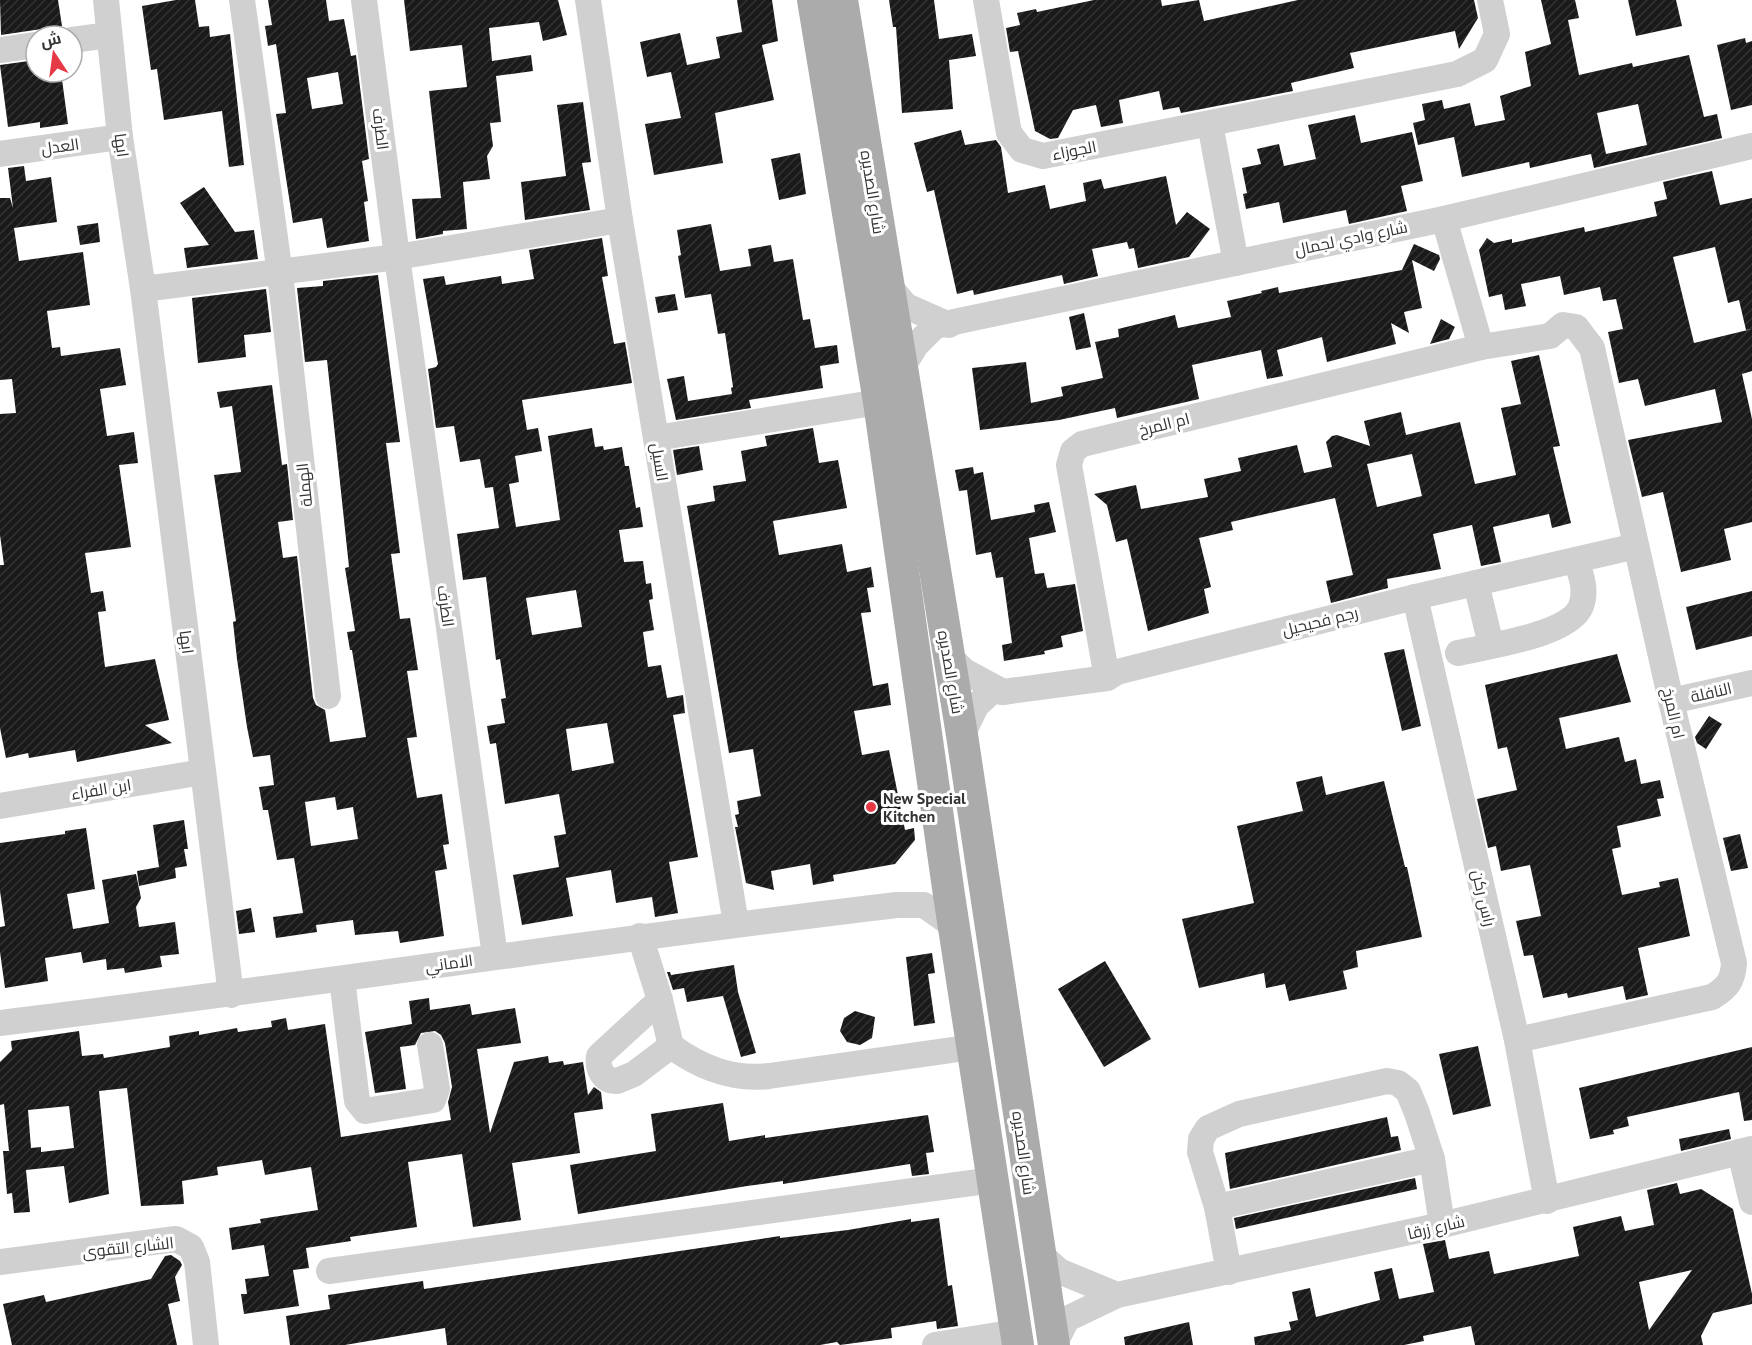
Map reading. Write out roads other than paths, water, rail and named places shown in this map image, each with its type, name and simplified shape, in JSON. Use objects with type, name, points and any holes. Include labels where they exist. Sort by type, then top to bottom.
[{"type":"main road","name":"شارع الصديره","points":[[813,0],[879,402],[1017,1338]]},
{"type":"main road","name":"شارع الصديره","points":[[842,0],[962,735],[1038,1252],[1054,1345]]},
{"type":"street","name":"ابها","points":[[106,0],[120,137],[143,289],[231,995]]},
{"type":"street","name":"الهملة","points":[[242,0],[280,274],[328,696]]},
{"type":"street","name":"الطرف","points":[[364,0],[397,257],[495,956]]},
{"type":"street","name":"السيل","points":[[588,0],[620,220],[736,924]]},
{"type":"street","name":"الجوزاء","points":[[986,0],[1009,133],[1022,150],[1043,156],[1457,74],[1485,60],[1497,34],[1490,0]]},
{"type":"street","points":[[84,38],[109,35]]},
{"type":"street","points":[[0,50],[24,47]]},
{"type":"street","points":[[1210,124],[1236,263]]},
{"type":"street","name":"العدل","points":[[0,154],[120,137]]},
{"type":"street","name":"شارع وادي لجمال","points":[[902,368],[925,335],[935,326],[949,325],[1444,219],[1752,146]]},
{"type":"street","points":[[1444,219],[1481,347]]},
{"type":"street","points":[[143,289],[280,274],[620,220]]},
{"type":"street","points":[[888,285],[906,306],[949,325]]},
{"type":"street","name":"ام المرخ","points":[[1107,678],[1069,465],[1073,452],[1082,444],[1481,347],[1550,336],[1563,325],[1576,327],[1592,348],[1671,701],[1734,963],[1733,978],[1725,989],[1712,997],[1517,1040]]},
{"type":"street","points":[[656,438],[879,402]]},
{"type":"street","name":"رجم فحيحيل","points":[[962,735],[970,715],[984,697],[993,690],[1003,692],[1107,678],[1117,672],[1414,597],[1636,546]]},
{"type":"street","points":[[1458,653],[1552,629],[1574,617],[1584,594],[1576,560]]},
{"type":"street","points":[[1476,583],[1491,645]]},
{"type":"street","name":"راس ركن","points":[[1414,597],[1517,1040],[1547,1201]]},
{"type":"street","points":[[947,654],[964,671],[1003,692]]},
{"type":"street","name":"النافلة","points":[[1671,701],[1752,683]]},
{"type":"street","name":"ابن الفراء","points":[[0,806],[203,772]]},
{"type":"street","name":"الاماني","points":[[897,905],[920,894],[946,867]]},
{"type":"street","name":"الاماني","points":[[0,1023],[231,995],[640,936],[897,905],[924,905],[955,927]]},
{"type":"street","points":[[640,936],[660,1000],[671,1046],[687,1058],[725,1076],[747,1079],[973,1047]]},
{"type":"street","points":[[342,979],[357,1101],[365,1111],[433,1100],[437,1089],[430,1045]]},
{"type":"street","points":[[660,1000],[599,1056],[599,1069],[603,1076],[617,1081],[634,1074],[671,1046]]},
{"type":"street","points":[[1229,1272],[1217,1207],[1200,1152],[1201,1138],[1208,1128],[1239,1114],[1387,1081],[1398,1083],[1408,1091],[1432,1159],[1442,1226]]},
{"type":"street","points":[[1746,1150],[1752,1202]]},
{"type":"street","name":"شارع زرقا","points":[[1054,1345],[1067,1319],[1117,1295],[1442,1226],[1746,1150]]},
{"type":"street","points":[[1217,1207],[1432,1159]]},
{"type":"street","points":[[329,1271],[993,1180]]},
{"type":"street","name":"الشارع التقوى","points":[[0,1262],[176,1239],[190,1247],[197,1262],[206,1345]]},
{"type":"street","points":[[1038,1252],[1059,1271],[1117,1295]]},
{"type":"street","points":[[935,1345],[1017,1338]]},
{"type":"place","name":"New Special Kitchen","points":[[871,807]]}]
